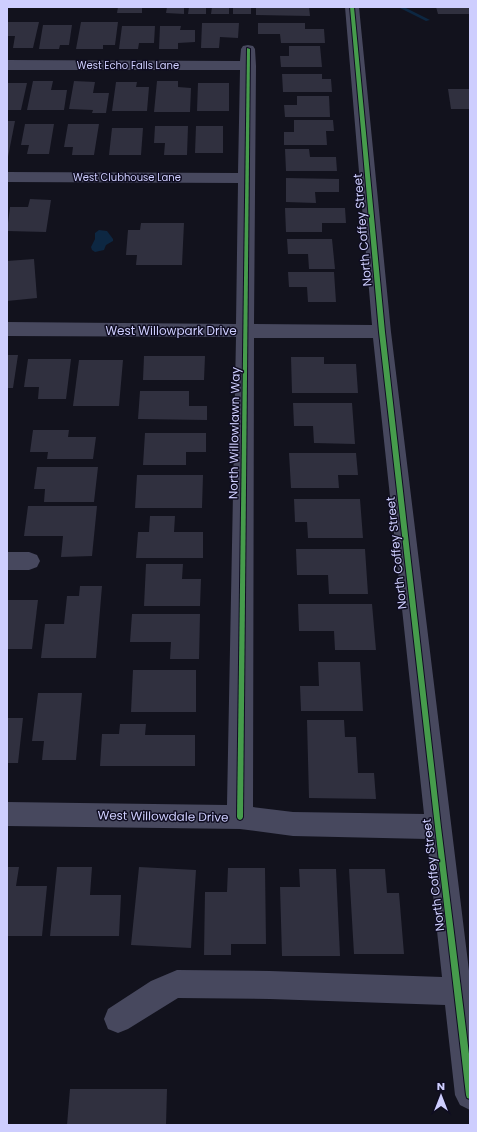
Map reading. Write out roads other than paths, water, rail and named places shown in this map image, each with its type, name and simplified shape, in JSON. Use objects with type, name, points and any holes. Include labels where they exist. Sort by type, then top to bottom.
[{"type":"street","name":"North Coffey Street","points":[[352,7],[382,332],[470,1095]]},
{"type":"street","name":"West Echo Falls Lane","points":[[7,65],[248,58]]},
{"type":"street","name":"North Willowlawn Way","points":[[240,817],[248,58]]},
{"type":"street","name":"West Clubhouse Lane","points":[[7,176],[247,178]]},
{"type":"street","name":"West Willowpark Drive","points":[[7,329],[382,332]]},
{"type":"street","points":[[7,561],[29,561]]},
{"type":"street","name":"West Willowdale Drive","points":[[7,814],[240,817],[293,824],[438,827]]},
{"type":"street","points":[[118,1019],[160,991],[177,984],[270,985],[458,991]]},
{"type":"water","points":[[99,230],[107,231],[113,241],[106,245],[104,250],[95,252],[91,247],[95,239],[95,233]]},
{"type":"waterway","points":[[400,7],[428,20]]}]
